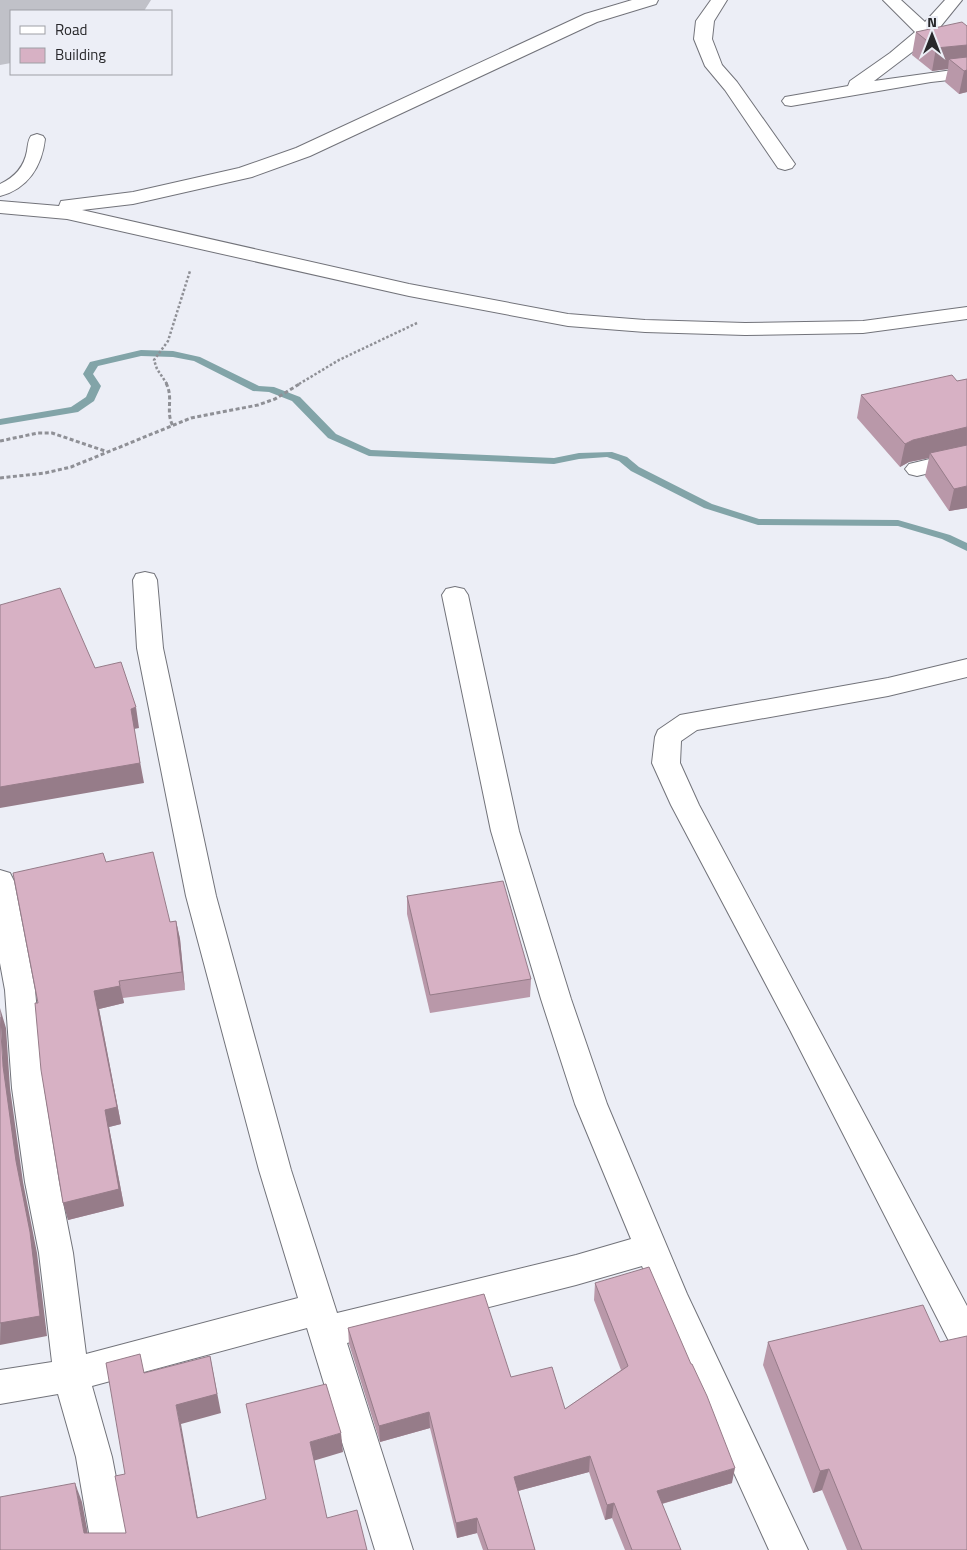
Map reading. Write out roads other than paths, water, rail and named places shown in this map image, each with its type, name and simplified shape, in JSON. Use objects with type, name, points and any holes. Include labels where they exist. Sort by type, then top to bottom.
[{"type":"street","points":[[7,207],[93,204],[133,198],[245,173],[312,148],[591,18],[650,0]]},
{"type":"street","points":[[719,0],[705,21],[703,40],[714,66],[731,86],[784,164]]},
{"type":"street","points":[[891,0],[926,33]]},
{"type":"street","points":[[843,92],[870,77],[912,46],[926,33],[954,0]]},
{"type":"street","points":[[791,102],[931,76],[967,73]]},
{"type":"street","points":[[7,207],[67,213],[470,302],[568,320],[645,326],[745,329],[864,327],[967,313]]},
{"type":"street","points":[[917,469],[967,457]]},
{"type":"street","points":[[145,580],[150,648],[201,896],[275,1170],[394,1550]]},
{"type":"street","points":[[455,594],[508,841],[556,999],[591,1104],[671,1297],[789,1550]]},
{"type":"street","points":[[967,668],[888,687],[689,722],[668,737],[666,763],[685,805],[967,1341]]},
{"type":"street","points":[[0,881],[20,990],[28,1088],[42,1182],[56,1253],[71,1375],[94,1457],[111,1550]]},
{"type":"street","points":[[0,1387],[71,1375],[322,1321],[524,1284],[652,1248]]},
{"type":"lane","points":[[0,191],[24,177],[36,156],[37,139]]},
{"type":"waterway","points":[[0,422],[74,410],[90,399],[96,386],[88,374],[94,364],[141,353],[173,354],[197,359],[257,389],[270,389],[296,399],[332,436],[369,453],[554,461],[579,456],[608,454],[623,459],[635,469],[708,506],[758,522],[898,523],[946,537],[967,547]]}]
